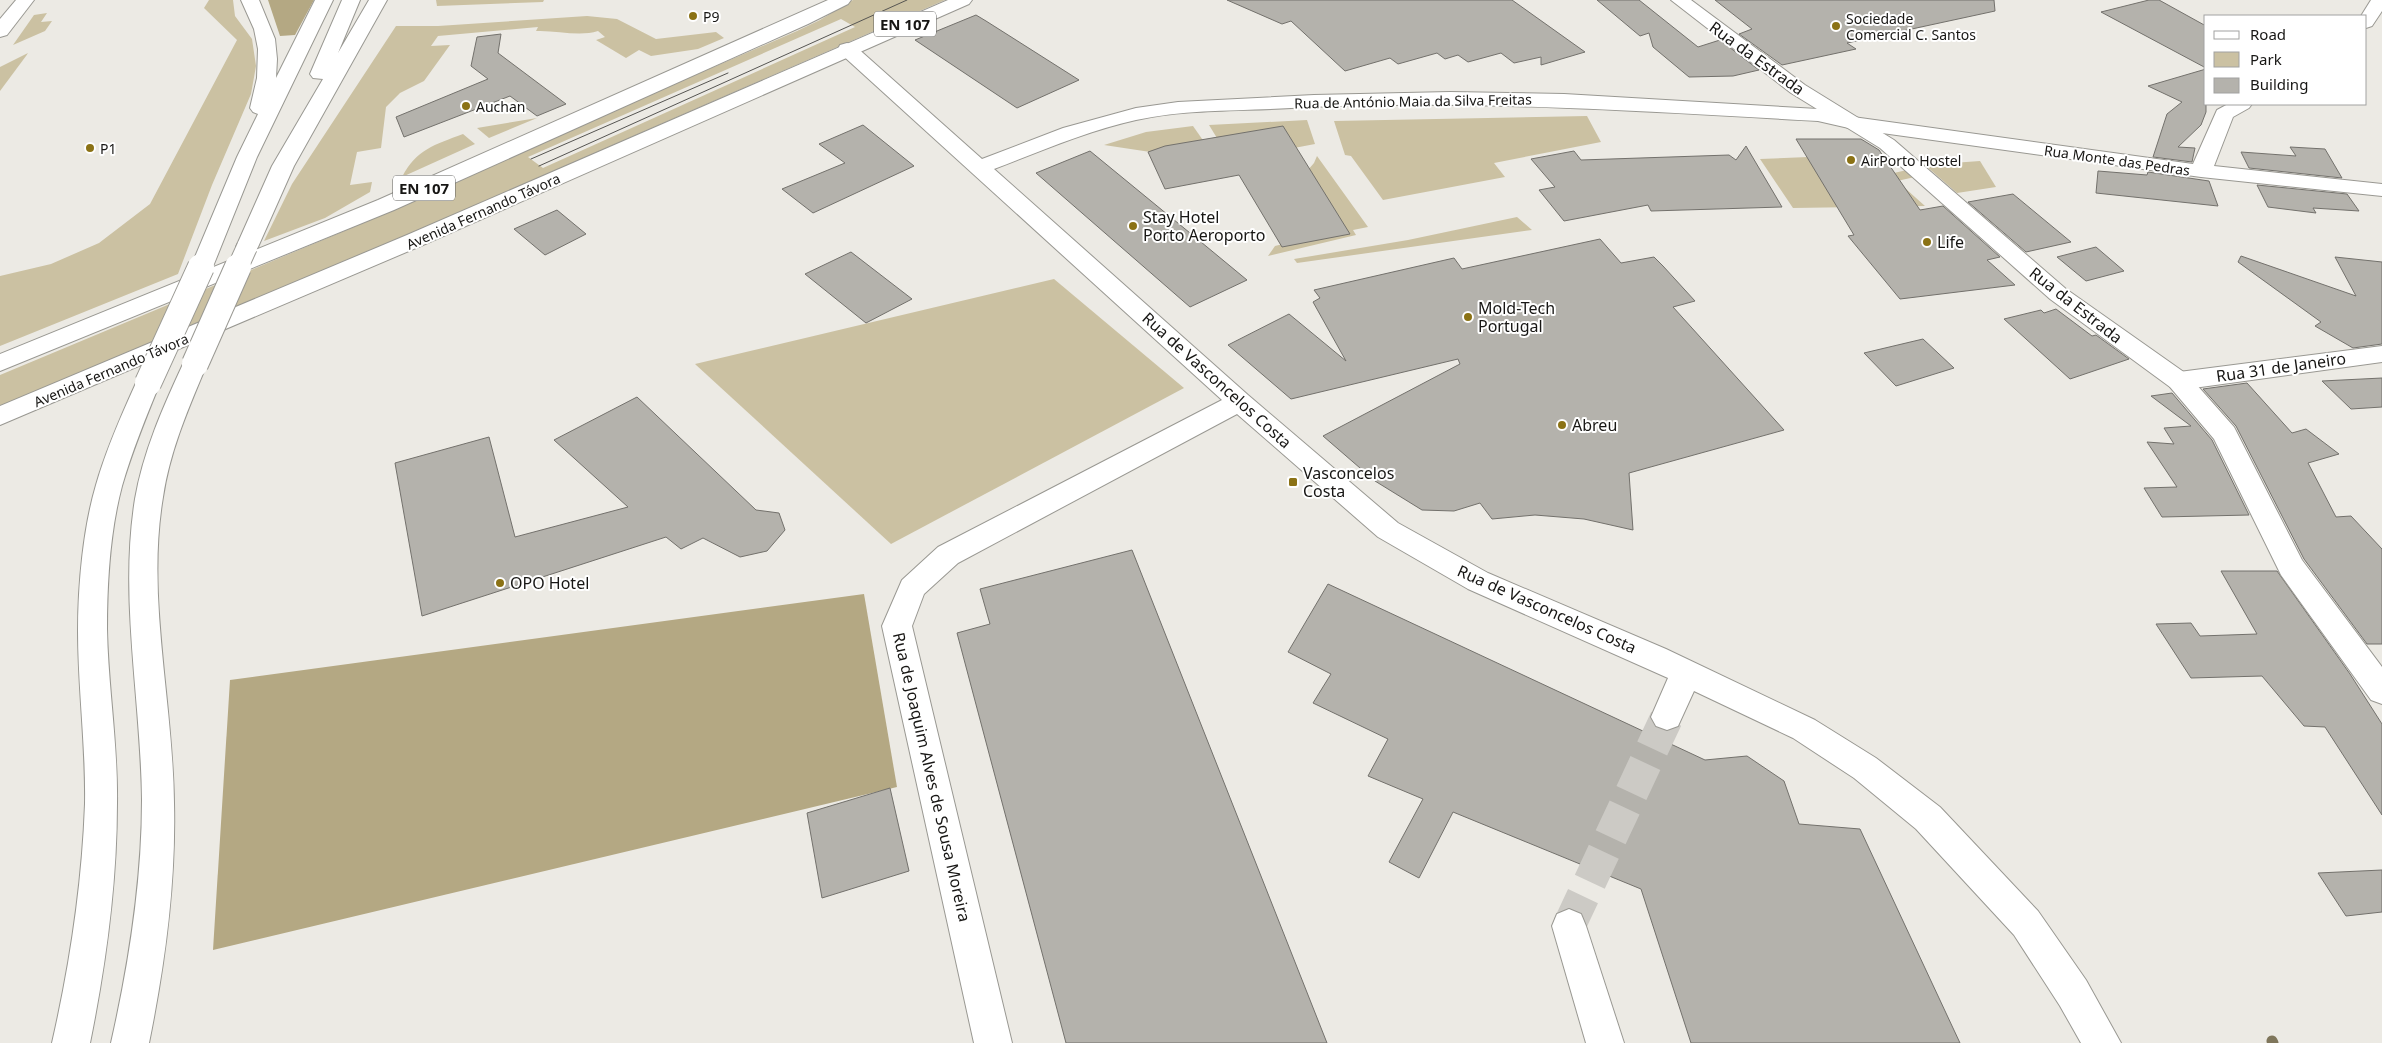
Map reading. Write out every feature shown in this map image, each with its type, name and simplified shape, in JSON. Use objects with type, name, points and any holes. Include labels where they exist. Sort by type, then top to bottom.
[{"type":"main road","points":[[0,31],[24,0]]},
{"type":"main road","points":[[247,158],[268,69],[268,51],[262,29],[250,0]]},
{"type":"main road","points":[[71,1043],[88,962],[96,887],[101,768],[93,610],[102,522],[112,477],[126,434],[203,264],[247,158],[324,0]]},
{"type":"main road","points":[[302,133],[324,64],[351,0]]},
{"type":"main road","name":"EN 107","points":[[0,363],[386,205],[802,20],[842,0]]},
{"type":"main road","name":"Avenida Fernando Távora","points":[[0,416],[273,302],[668,130],[847,49],[963,0]]},
{"type":"main road","name":"Rua da Estrada","points":[[1680,0],[1798,89],[1887,144],[2058,294],[2179,381],[2226,434],[2290,567],[2382,691]]},
{"type":"main road","points":[[2367,20],[2380,0]]},
{"type":"main road","points":[[130,1043],[145,963],[155,890],[158,825],[156,762],[143,566],[146,521],[153,478],[195,364],[274,184],[302,133],[367,49],[386,4]]},
{"type":"main road","name":"Rua de Vasconcelos Costa","points":[[847,49],[981,167],[1239,401],[1351,500],[1388,530],[1478,581],[1686,673],[1804,729],[1866,768],[1928,818],[2026,923],[2073,993],[2102,1043]]},
{"type":"main road","name":"Rua de António Maia da Silva Freitas","points":[[981,167],[1070,132],[1136,114],[1178,108],[1314,101],[1450,98],[1564,100],[1818,115],[1853,123]]},
{"type":"main road","points":[[2202,171],[2224,114],[2240,105]]},
{"type":"main road","name":"Rua Monte das Pedras","points":[[1853,123],[2202,171],[2382,190]]},
{"type":"main road","name":"Rua 31 de Janeiro","points":[[2179,381],[2382,354]]},
{"type":"main road","name":"Rua de Joaquim Alves de Sousa Moreira","points":[[993,1043],[897,626],[912,588],[948,555],[1239,401]]},
{"type":"main road","points":[[1666,717],[1686,673]]},
{"type":"main road","points":[[1569,926],[1605,1043]]},
{"type":"green space","points":[[209,0],[233,0],[235,16],[252,39],[256,66],[251,94],[212,185],[178,274],[0,346],[0,276],[51,264],[99,243],[150,204],[237,40],[204,8]]},
{"type":"green space","points":[[436,0],[544,0],[543,2],[437,6]]},
{"type":"green space","points":[[853,0],[945,0],[254,302],[0,407],[0,375],[380,216],[531,146],[820,20]],"holes":[[[841,19],[855,27],[543,168],[528,157]]]},
{"type":"green space","points":[[47,13],[41,22],[52,21],[45,31],[13,45],[34,15]]},
{"type":"green space","points":[[587,16],[617,19],[656,39],[716,32],[724,38],[698,49],[651,56],[639,50],[626,58],[596,40],[605,37],[598,31],[575,33],[536,31],[538,27],[438,36],[431,46],[450,45],[424,81],[400,93],[386,107],[381,148],[357,152],[350,185],[372,182],[370,192],[325,218],[264,241],[292,184],[396,26],[438,26]]},
{"type":"green space","points":[[28,53],[26,56],[0,91],[0,67]]},
{"type":"green space","points":[[1587,116],[1601,142],[1494,163],[1505,177],[1383,200],[1351,156],[1345,155],[1334,121]]},
{"type":"green space","points":[[537,118],[489,138],[477,128]]},
{"type":"green space","points":[[1307,120],[1315,144],[1294,148],[1220,143],[1209,125]]},
{"type":"green space","points":[[1193,126],[1207,146],[1157,153],[1104,145],[1146,132]]},
{"type":"green space","points":[[463,134],[475,144],[402,177],[414,160],[427,149]]},
{"type":"green space","points":[[1317,156],[1368,227],[1353,230],[1356,235],[1268,256],[1275,246],[1334,231],[1308,170]]},
{"type":"green space","points":[[1808,157],[1872,178],[1907,170],[1915,177],[1897,181],[1925,206],[1793,208],[1760,159]]},
{"type":"green space","points":[[1980,161],[1996,187],[1957,193],[1925,165]]},
{"type":"green space","points":[[1517,217],[1532,230],[1297,263],[1294,259],[1408,240]]},
{"type":"green space","points":[[1054,279],[1184,388],[891,544],[695,364]]},
{"type":"shaded area","points":[[268,0],[314,0],[295,35],[280,36]]},
{"type":"shaded area","points":[[864,594],[897,787],[213,950],[230,680]]},
{"type":"building","points":[[1227,0],[1512,0],[1585,52],[1541,65],[1541,57],[1514,63],[1501,53],[1468,62],[1458,55],[1445,59],[1437,53],[1398,64],[1390,58],[1345,71],[1291,21],[1282,24]]},
{"type":"building","points":[[1597,0],[1639,0],[1698,47],[1720,40],[1759,70],[1733,76],[1689,77],[1653,47],[1649,33],[1640,36]]},
{"type":"building","name":"Sociedade Comercial C. Santos","points":[[1715,0],[1994,0],[1995,11],[1847,43],[1856,49],[1782,65],[1739,34],[1752,29]]},
{"type":"building","points":[[2149,0],[2159,0],[2204,25],[2204,67],[2101,12]]},
{"type":"building","points":[[976,15],[1079,80],[1017,108],[915,40]]},
{"type":"building","points":[[501,34],[498,53],[566,104],[537,116],[510,96],[404,137],[396,117],[488,79],[471,66],[477,37]]},
{"type":"building","points":[[2204,70],[2204,105],[2206,105],[2206,112],[2201,125],[2178,147],[2195,148],[2192,162],[2153,157],[2167,114],[2182,102],[2148,86]]},
{"type":"building","points":[[863,125],[914,166],[813,213],[782,189],[845,163],[819,144]]},
{"type":"building","points":[[1283,126],[1350,234],[1282,247],[1239,175],[1165,189],[1148,152],[1165,146]]},
{"type":"building","points":[[1796,139],[1861,139],[1879,150],[1920,210],[1943,206],[2000,257],[1987,260],[2015,285],[1900,299],[1848,236],[1854,235]]},
{"type":"building","points":[[1746,146],[1782,207],[1651,211],[1648,205],[1564,221],[1539,190],[1555,187],[1531,159],[1574,151],[1581,160],[1729,155],[1736,160]]},
{"type":"building","points":[[2290,147],[2325,149],[2342,178],[2249,168],[2241,152],[2296,156]]},
{"type":"building","points":[[1090,151],[1247,280],[1190,307],[1036,173]]},
{"type":"building","points":[[2098,171],[2147,175],[2148,172],[2209,181],[2218,206],[2096,193]]},
{"type":"building","points":[[2257,185],[2347,194],[2359,211],[2313,208],[2316,213],[2268,207]]},
{"type":"building","points":[[2013,194],[2071,242],[2026,252],[1968,202]]},
{"type":"building","points":[[557,210],[586,234],[545,255],[514,229]]},
{"type":"building","points":[[1600,239],[1621,263],[1654,257],[1663,266],[1695,301],[1673,307],[1784,430],[1629,473],[1633,530],[1584,519],[1535,515],[1492,519],[1480,503],[1454,511],[1422,510],[1375,481],[1323,436],[1460,364],[1458,359],[1291,399],[1228,345],[1289,314],[1346,361],[1313,302],[1320,298],[1314,290],[1454,258],[1462,269]]},
{"type":"building","points":[[2096,247],[2124,271],[2086,281],[2057,257]]},
{"type":"building","points":[[851,252],[912,299],[866,323],[805,274]]},
{"type":"building","points":[[2241,256],[2356,296],[2335,257],[2382,262],[2382,344],[2353,348],[2315,326],[2321,322],[2238,262]]},
{"type":"building","points":[[2056,309],[2092,336],[2096,335],[2129,359],[2070,379],[2004,319],[2041,310],[2044,313]]},
{"type":"building","points":[[1923,339],[1954,368],[1896,386],[1864,353]]},
{"type":"building","points":[[2382,378],[2382,407],[2351,409],[2322,381]]},
{"type":"building","points":[[2247,383],[2292,433],[2306,429],[2339,454],[2308,463],[2336,517],[2351,516],[2382,549],[2382,644],[2367,644],[2304,559],[2236,426],[2203,389]]},
{"type":"building","points":[[2172,393],[2212,440],[2249,515],[2162,517],[2144,488],[2177,487],[2147,442],[2174,444],[2164,428],[2191,426],[2151,396]]},
{"type":"building","points":[[637,397],[756,510],[779,513],[785,530],[767,551],[740,557],[703,538],[681,549],[666,537],[422,616],[395,463],[489,437],[515,537],[628,507],[554,440]]},
{"type":"building","points":[[1132,550],[1327,1043],[1066,1043],[957,633],[990,624],[980,589]]},
{"type":"building","points":[[2221,571],[2277,571],[2350,674],[2382,724],[2382,815],[2325,727],[2304,726],[2262,676],[2191,678],[2156,624],[2191,623],[2200,636],[2257,634]]},
{"type":"building","points":[[1328,584],[1705,760],[1747,756],[1784,781],[1799,824],[1860,829],[1960,1043],[1691,1043],[1641,889],[1453,812],[1419,878],[1389,862],[1423,799],[1368,776],[1388,739],[1313,703],[1331,674],[1288,652]]},
{"type":"building","points":[[890,788],[909,871],[822,898],[807,813]]},
{"type":"building","points":[[2382,870],[2382,912],[2346,916],[2318,873]]},
{"type":"tunnel","points":[[1569,926],[1667,717]]},
{"type":"tram line","points":[[539,166],[907,0]]},
{"type":"tram line","points":[[531,159],[728,73]]},
{"type":"place","name":"P9","points":[[693,16]]},
{"type":"place","name":"Sociedade Comercial C. Santos","points":[[1836,26]]},
{"type":"place","name":"Auchan","points":[[466,106]]},
{"type":"place","name":"P1","points":[[90,148]]},
{"type":"place","name":"AirPorto Hostel","points":[[1851,160]]},
{"type":"place","name":"Stay Hotel Porto Aeroporto","points":[[1133,226]]},
{"type":"place","name":"Life","points":[[1927,242]]},
{"type":"place","name":"Mold-Tech Portugal","points":[[1468,317]]},
{"type":"place","name":"Abreu","points":[[1562,425]]},
{"type":"place","name":"Vasconcelos Costa","points":[[1293,482]]},
{"type":"place","name":"OPO Hotel","points":[[500,583]]}]
